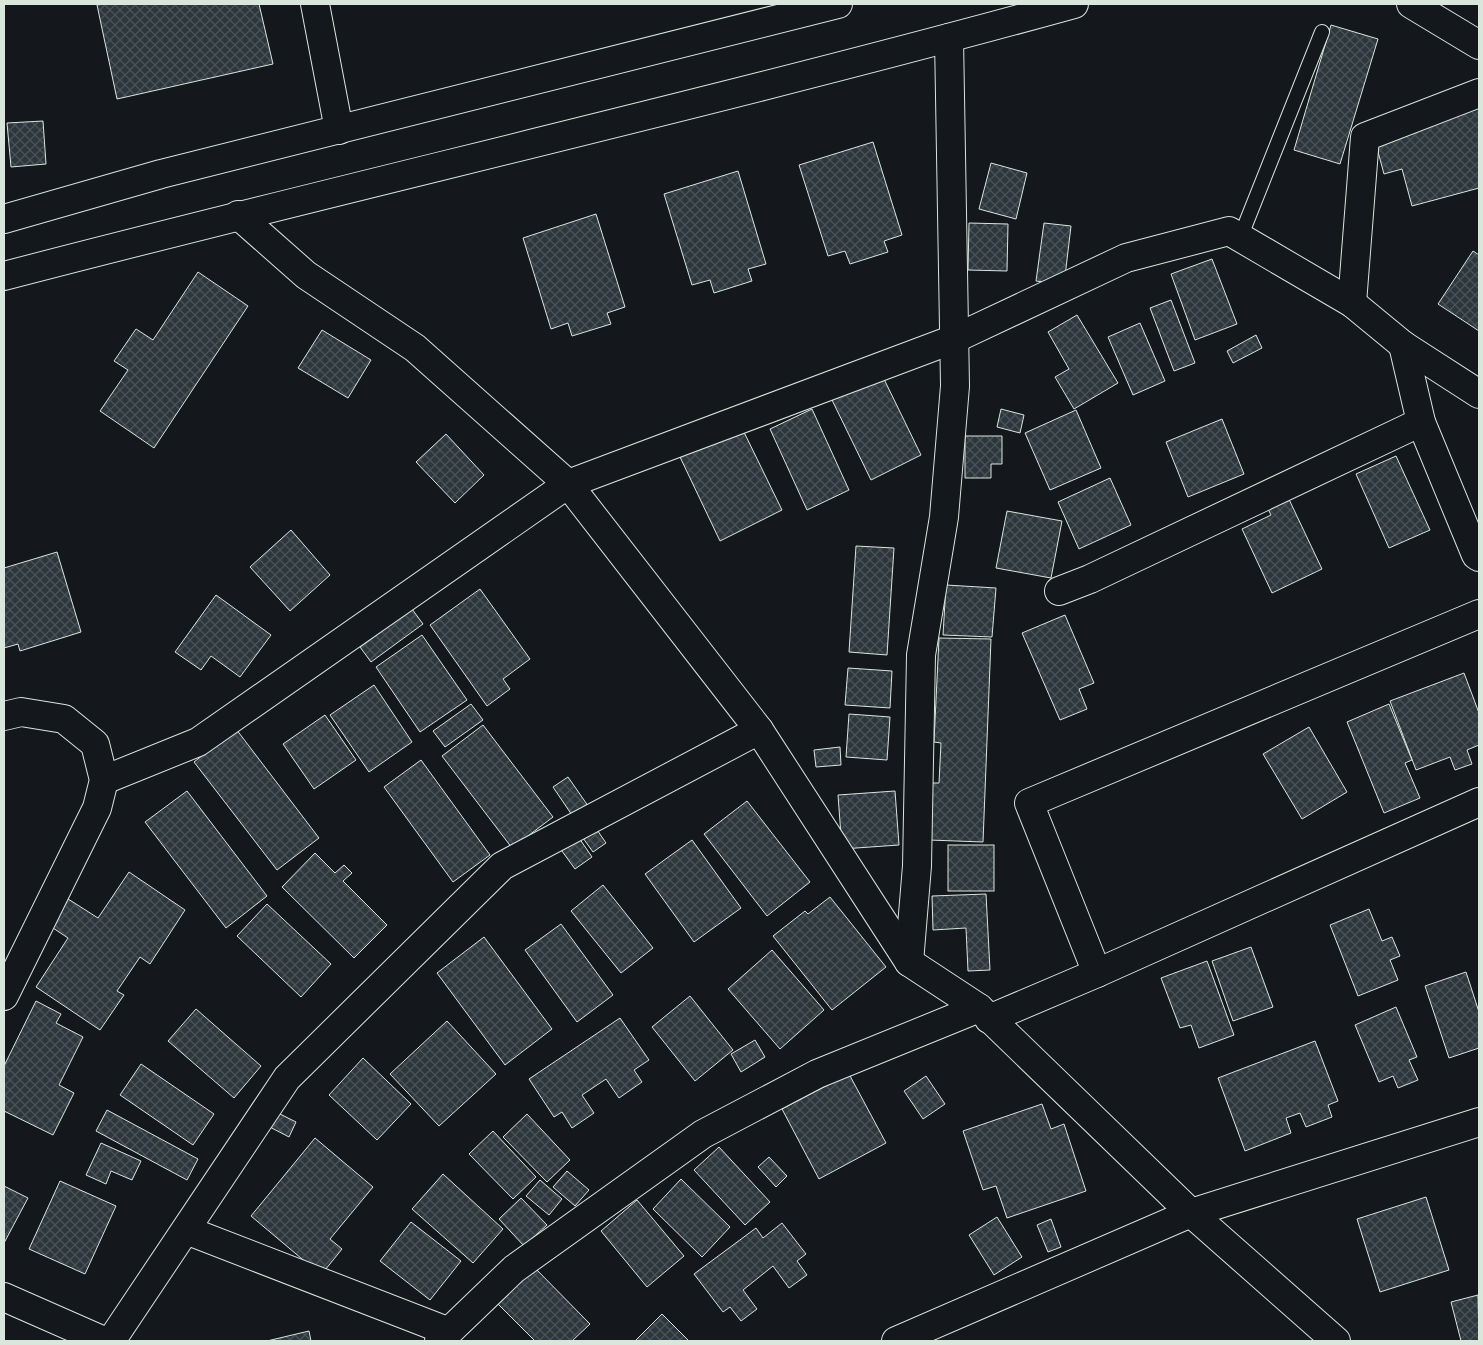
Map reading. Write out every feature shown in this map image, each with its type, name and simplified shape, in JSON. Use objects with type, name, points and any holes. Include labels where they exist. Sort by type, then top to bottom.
[{"type":"street","points":[[315,4],[339,130]]},
{"type":"street","points":[[4,219],[161,174],[838,4]]},
{"type":"street","points":[[4,276],[238,215],[949,38],[1074,4]]},
{"type":"street","points":[[1410,4],[1479,45]]},
{"type":"street","points":[[909,962],[917,866],[921,655],[944,517],[955,386],[949,38]]},
{"type":"street","points":[[1352,303],[1365,137],[1479,93]]},
{"type":"street","points":[[238,215],[306,275],[415,348],[568,484],[759,730],[909,962],[984,1013],[1191,1213],[1336,1341]]},
{"type":"street","points":[[104,780],[198,742],[568,484],[954,339],[1126,258],[1229,231],[1352,303],[1403,345],[1479,394]]},
{"type":"street","points":[[1403,345],[1421,422],[1476,555],[1479,557]]},
{"type":"street","points":[[1060,590],[1090,579],[1421,422]]},
{"type":"street","points":[[1097,973],[1029,803],[1479,614]]},
{"type":"street","points":[[4,716],[21,712],[64,719],[95,744],[104,780],[97,808],[4,996]]},
{"type":"street","points":[[111,1341],[287,1078],[502,866],[759,730]]},
{"type":"street","points":[[186,1230],[443,1336],[514,1269],[703,1134],[817,1074],[1097,973],[1479,802]]},
{"type":"street","points":[[896,1341],[1191,1213],[1479,1122]]},
{"type":"street","points":[[4,1297],[104,1341]]},
{"type":"lane","points":[[1240,238],[1322,32]]},
{"type":"building","points":[[259,4],[273,64],[117,99],[97,5]]},
{"type":"building","points":[[1331,25],[1378,39],[1340,164],[1294,150]]},
{"type":"building","points":[[1479,108],[1479,188],[1412,206],[1402,169],[1384,174],[1374,137]]},
{"type":"building","points":[[43,121],[46,164],[11,167],[7,123]]},
{"type":"building","points":[[873,142],[902,235],[884,241],[888,252],[850,264],[845,251],[828,256],[799,165]]},
{"type":"building","points":[[991,163],[1027,173],[1016,219],[979,209]]},
{"type":"building","points":[[738,171],[766,264],[748,269],[752,281],[714,293],[710,280],[692,285],[664,194]]},
{"type":"building","points":[[596,214],[625,307],[607,313],[611,324],[572,336],[568,323],[551,329],[523,238]]},
{"type":"building","points":[[969,223],[1008,224],[1007,271],[968,270]]},
{"type":"building","points":[[1044,223],[1071,226],[1064,285],[1036,281]]},
{"type":"building","points":[[1473,251],[1479,255],[1479,331],[1438,304]]},
{"type":"building","points":[[1212,259],[1237,324],[1195,340],[1171,274]]},
{"type":"building","points":[[198,272],[248,306],[154,448],[100,411],[128,370],[114,361],[136,329],[153,340]]},
{"type":"building","points":[[1171,300],[1195,363],[1174,371],[1150,308]]},
{"type":"building","points":[[1077,315],[1118,383],[1074,409],[1055,377],[1069,369],[1048,332]]},
{"type":"building","points":[[1140,323],[1165,381],[1133,395],[1108,337]]},
{"type":"building","points":[[322,330],[371,360],[348,398],[298,368]]},
{"type":"building","points":[[1256,335],[1262,348],[1233,363],[1227,351]]},
{"type":"building","points":[[882,375],[921,455],[871,480],[832,400]]},
{"type":"building","points":[[812,409],[849,490],[807,510],[770,429]]},
{"type":"building","points":[[1001,409],[1024,415],[1020,433],[997,427]]},
{"type":"building","points":[[1076,410],[1101,468],[1050,490],[1025,433]]},
{"type":"building","points":[[1222,419],[1244,474],[1188,497],[1166,442]]},
{"type":"building","points":[[741,426],[782,510],[720,541],[680,457]]},
{"type":"building","points":[[446,434],[484,475],[455,503],[416,462]]},
{"type":"building","points":[[965,436],[1002,436],[1002,464],[991,464],[991,478],[965,478]]},
{"type":"building","points":[[1396,456],[1430,530],[1389,548],[1356,474]]},
{"type":"building","points":[[1110,478],[1131,525],[1079,549],[1058,502]]},
{"type":"building","points":[[1286,493],[1322,569],[1272,593],[1242,529],[1271,515],[1265,503]]},
{"type":"building","points":[[1007,511],[1062,521],[1051,578],[996,568]]},
{"type":"building","points":[[291,530],[330,575],[290,611],[250,567]]},
{"type":"building","points":[[856,546],[894,548],[887,655],[849,652]]},
{"type":"building","points":[[57,552],[81,632],[20,651],[18,644],[4,648],[4,568]]},
{"type":"building","points":[[946,585],[996,588],[992,637],[943,635]]},
{"type":"building","points":[[480,589],[530,659],[503,679],[510,689],[487,706],[430,625]]},
{"type":"building","points":[[216,595],[271,635],[240,677],[211,656],[201,670],[175,652]]},
{"type":"building","points":[[412,609],[423,624],[371,662],[360,647]]},
{"type":"building","points":[[1065,615],[1094,683],[1079,689],[1087,709],[1060,720],[1022,633]]},
{"type":"building","points":[[422,635],[467,700],[420,732],[376,667]]},
{"type":"building","points":[[939,638],[991,639],[983,842],[929,840],[931,783],[939,783],[941,743],[934,742]]},
{"type":"building","points":[[848,668],[892,671],[890,708],[845,705]]},
{"type":"building","points":[[1464,673],[1479,713],[1479,745],[1467,750],[1472,764],[1455,770],[1450,757],[1416,770],[1390,701]]},
{"type":"building","points":[[374,685],[412,742],[369,772],[330,715]]},
{"type":"building","points":[[471,704],[483,720],[445,747],[433,731]]},
{"type":"building","points":[[1389,704],[1412,760],[1405,763],[1420,798],[1384,813],[1347,722]]},
{"type":"building","points":[[849,714],[890,717],[887,760],[846,757]]},
{"type":"building","points":[[325,715],[356,760],[314,789],[283,744]]},
{"type":"building","points":[[483,725],[553,817],[512,848],[442,756]]},
{"type":"building","points":[[1309,727],[1347,792],[1302,819],[1263,754]]},
{"type":"building","points":[[236,729],[319,838],[277,870],[194,762]]},
{"type":"building","points":[[840,747],[841,765],[816,767],[814,750]]},
{"type":"building","points":[[421,760],[490,855],[453,882],[384,787]]},
{"type":"building","points":[[568,777],[593,813],[578,824],[553,787]]},
{"type":"building","points":[[187,791],[267,896],[226,928],[145,822]]},
{"type":"building","points":[[895,791],[899,845],[842,849],[838,795]]},
{"type":"building","points":[[747,801],[810,882],[767,916],[704,834]]},
{"type":"building","points":[[591,821],[606,843],[593,852],[578,831]]},
{"type":"building","points":[[577,835],[592,857],[575,869],[559,847]]},
{"type":"building","points":[[692,840],[741,908],[694,942],[645,874]]},
{"type":"building","points":[[948,845],[994,845],[994,891],[948,891]]},
{"type":"building","points":[[315,853],[335,873],[344,865],[352,873],[343,881],[387,925],[354,958],[282,887]]},
{"type":"building","points":[[129,872],[185,910],[150,964],[140,957],[117,991],[124,995],[100,1030],[36,987],[68,938],[47,924],[65,897],[98,918]]},
{"type":"building","points":[[603,885],[653,948],[621,973],[571,911]]},
{"type":"building","points":[[986,894],[990,970],[968,971],[966,928],[933,930],[932,896]]},
{"type":"building","points":[[830,897],[886,967],[832,1010],[773,936],[805,911],[808,914]]},
{"type":"building","points":[[267,904],[331,964],[301,997],[237,936]]},
{"type":"building","points":[[1369,909],[1382,941],[1392,937],[1400,956],[1390,960],[1398,980],[1358,996],[1330,925]]},
{"type":"building","points":[[561,924],[613,995],[577,1022],[525,950]]},
{"type":"building","points":[[484,937],[552,1029],[505,1065],[437,973]]},
{"type":"building","points":[[1251,947],[1273,1007],[1233,1021],[1212,961]]},
{"type":"building","points":[[772,950],[824,1010],[780,1049],[728,989]]},
{"type":"building","points":[[1207,961],[1234,1035],[1199,1048],[1191,1025],[1180,1028],[1161,978]]},
{"type":"building","points":[[1466,972],[1479,1012],[1479,1048],[1449,1058],[1425,986]]},
{"type":"building","points":[[690,996],[733,1050],[695,1081],[652,1027]]},
{"type":"building","points":[[36,1001],[61,1014],[56,1023],[83,1037],[59,1085],[74,1093],[53,1135],[4,1111],[4,1066]]},
{"type":"building","points":[[1396,1007],[1417,1057],[1409,1060],[1418,1080],[1398,1088],[1393,1076],[1379,1082],[1355,1025]]},
{"type":"building","points":[[196,1009],[261,1066],[234,1098],[168,1041]]},
{"type":"building","points":[[620,1018],[649,1060],[634,1070],[642,1082],[619,1098],[606,1079],[582,1095],[594,1113],[572,1128],[562,1112],[554,1117],[529,1079]]},
{"type":"building","points":[[447,1021],[496,1074],[439,1126],[390,1074]]},
{"type":"building","points":[[755,1040],[765,1057],[741,1072],[731,1054]]},
{"type":"building","points":[[1315,1041],[1338,1101],[1328,1105],[1332,1117],[1306,1127],[1300,1113],[1286,1118],[1291,1133],[1245,1151],[1218,1078]]},
{"type":"building","points":[[363,1058],[411,1104],[377,1140],[329,1095]]},
{"type":"building","points":[[141,1064],[214,1114],[193,1145],[120,1095]]},
{"type":"building","points":[[849,1074],[886,1143],[819,1179],[782,1109]]},
{"type":"building","points":[[926,1076],[945,1104],[923,1119],[904,1091]]},
{"type":"building","points":[[1042,1104],[1051,1129],[1064,1124],[1086,1191],[1007,1218],[996,1186],[983,1190],[963,1131]]},
{"type":"building","points":[[107,1110],[198,1159],[187,1180],[96,1131]]},
{"type":"building","points":[[274,1111],[296,1122],[289,1137],[266,1125]]},
{"type":"building","points":[[527,1114],[570,1160],[547,1182],[503,1137]]},
{"type":"building","points":[[493,1131],[536,1177],[513,1199],[469,1154]]},
{"type":"building","points":[[315,1138],[373,1187],[330,1239],[342,1249],[321,1275],[251,1216]]},
{"type":"building","points":[[101,1143],[141,1161],[132,1180],[111,1171],[106,1184],[86,1175]]},
{"type":"building","points":[[719,1147],[770,1202],[745,1225],[694,1170]]},
{"type":"building","points":[[769,1157],[787,1176],[776,1187],[758,1167]]},
{"type":"building","points":[[567,1171],[589,1190],[575,1206],[553,1187]]},
{"type":"building","points":[[443,1174],[503,1229],[473,1263],[412,1209]]},
{"type":"building","points":[[681,1179],[730,1227],[702,1257],[653,1209]]},
{"type":"building","points":[[540,1180],[562,1199],[549,1215],[526,1196]]},
{"type":"building","points":[[60,1181],[116,1206],[85,1274],[29,1249]]},
{"type":"building","points":[[4,1186],[28,1198],[4,1243]]},
{"type":"building","points":[[1426,1197],[1449,1270],[1380,1292],[1357,1219]]},
{"type":"building","points":[[521,1198],[547,1225],[524,1246],[499,1219]]},
{"type":"building","points":[[637,1200],[684,1256],[647,1287],[601,1231]]},
{"type":"building","points":[[997,1217],[1022,1257],[994,1275],[969,1235]]},
{"type":"building","points":[[1051,1219],[1061,1247],[1048,1252],[1037,1225]]},
{"type":"building","points":[[411,1222],[461,1261],[430,1300],[380,1261]]},
{"type":"building","points":[[782,1223],[806,1254],[797,1261],[807,1275],[789,1288],[773,1266],[743,1290],[757,1309],[741,1321],[730,1307],[723,1312],[694,1274],[756,1228],[763,1238]]},
{"type":"building","points":[[532,1265],[590,1324],[572,1341],[535,1341],[495,1301]]},
{"type":"building","points":[[1478,1295],[1479,1341],[1461,1341],[1451,1302]]},
{"type":"building","points":[[662,1314],[689,1341],[635,1341]]},
{"type":"building","points":[[309,1331],[311,1341],[267,1341]]}]
